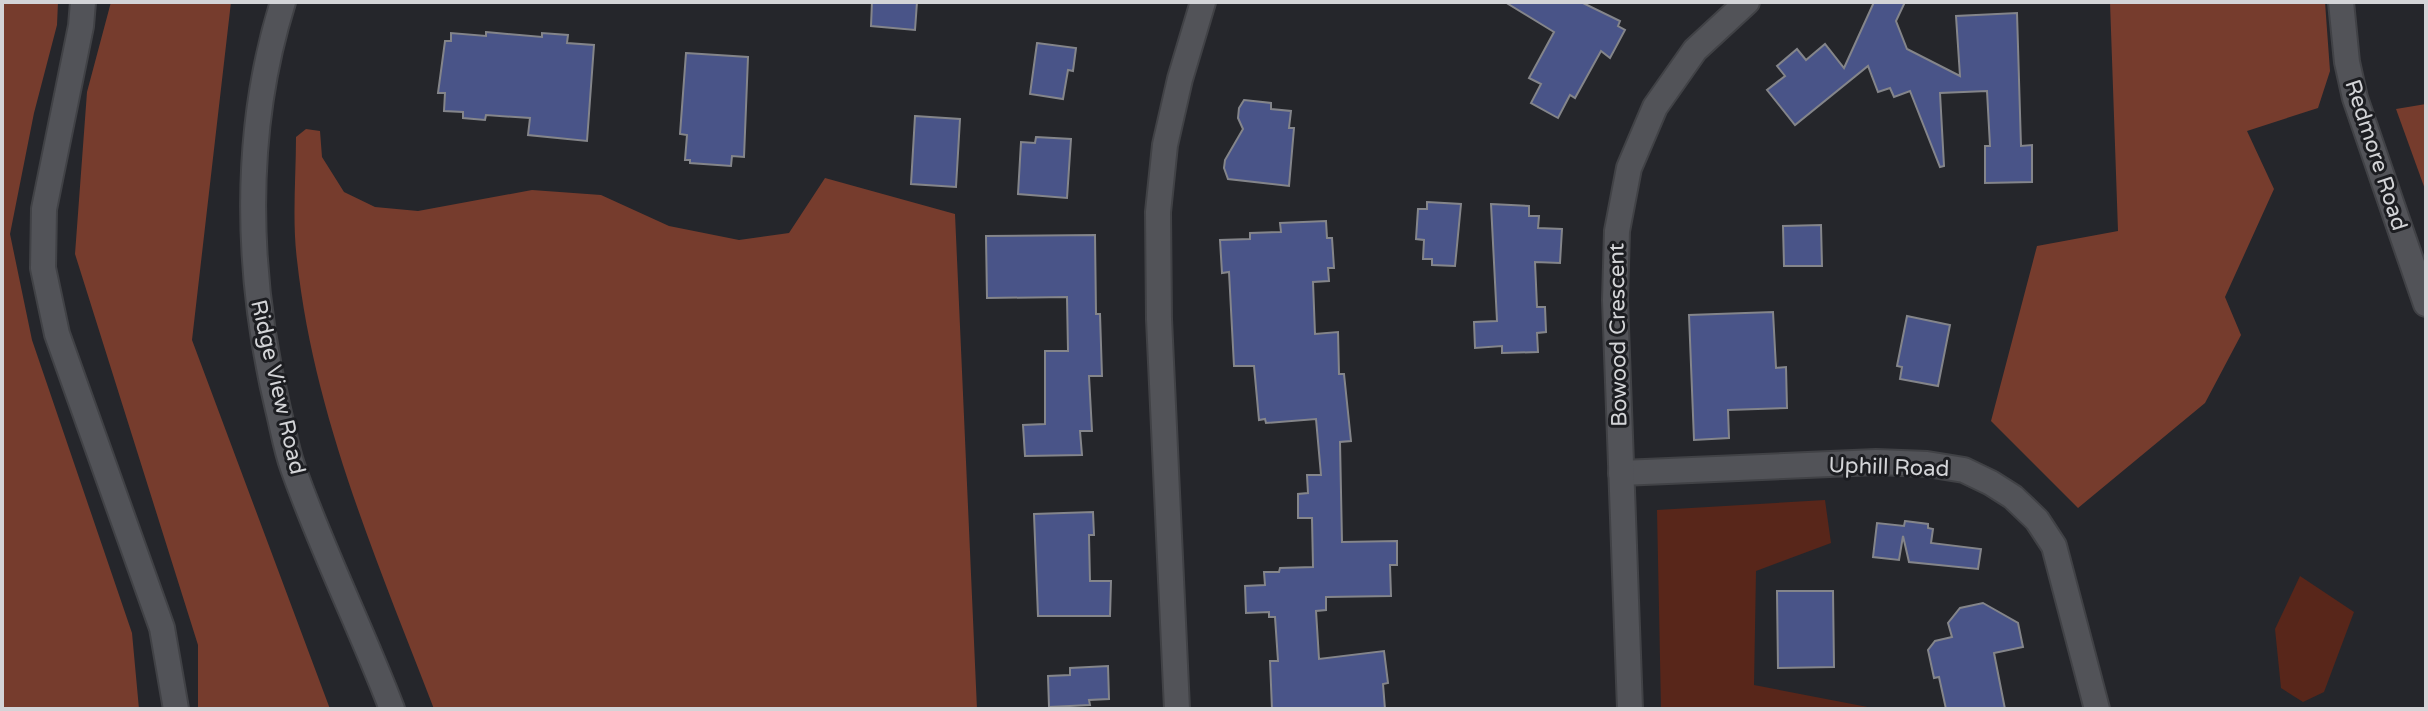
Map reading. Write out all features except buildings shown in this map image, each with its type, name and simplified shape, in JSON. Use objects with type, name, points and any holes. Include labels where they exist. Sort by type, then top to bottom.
[{"type":"street","points":[[83,2],[81,26],[44,209],[43,268],[57,334],[162,628],[176,709]]},
{"type":"street","name":"Ridge View Road","points":[[283,2],[261,99],[253,185],[255,286],[270,376],[292,465],[326,556],[392,709]]},
{"type":"street","points":[[1177,709],[1159,319],[1158,212],[1165,145],[1180,79],[1203,2]]},
{"type":"street","name":"Bowood Crescent","points":[[1630,709],[1615,300],[1617,231],[1629,168],[1655,107],[1695,50],[1747,2]]},
{"type":"street","name":"Redmore Road","points":[[2341,2],[2347,62],[2355,98],[2426,304]]},
{"type":"street","name":"Uphill Road","points":[[1621,473],[1876,462],[1927,464],[1964,470],[1991,483],[2013,497],[2037,520],[2054,546],[2097,709]]},
{"type":"shaded area","points":[[2,2],[58,2],[57,25],[34,113],[10,234],[32,340],[132,633],[139,709],[2,709]]},
{"type":"shaded area","points":[[111,2],[231,2],[192,340],[330,709],[198,709],[198,645],[75,254],[87,92]]},
{"type":"shaded area","points":[[2110,2],[2325,2],[2330,71],[2318,108],[2247,131],[2274,189],[2225,297],[2241,335],[2205,403],[2078,508],[1991,421],[2037,246],[2118,231]]},
{"type":"shaded area","points":[[2426,104],[2426,192],[2396,109]]},
{"type":"shaded area","points":[[306,129],[320,131],[322,157],[344,192],[375,207],[418,211],[532,190],[601,195],[669,226],[739,240],[789,233],[825,178],[955,214],[977,709],[434,709],[351,489],[333,433],[305,318],[295,230],[296,137]]},
{"type":"shaded area","points":[[1825,500],[1831,543],[1756,571],[1754,685],[1878,709],[1661,709],[1657,510]]},
{"type":"shaded area","points":[[2300,576],[2354,612],[2324,692],[2303,702],[2281,688],[2275,629]]}]
